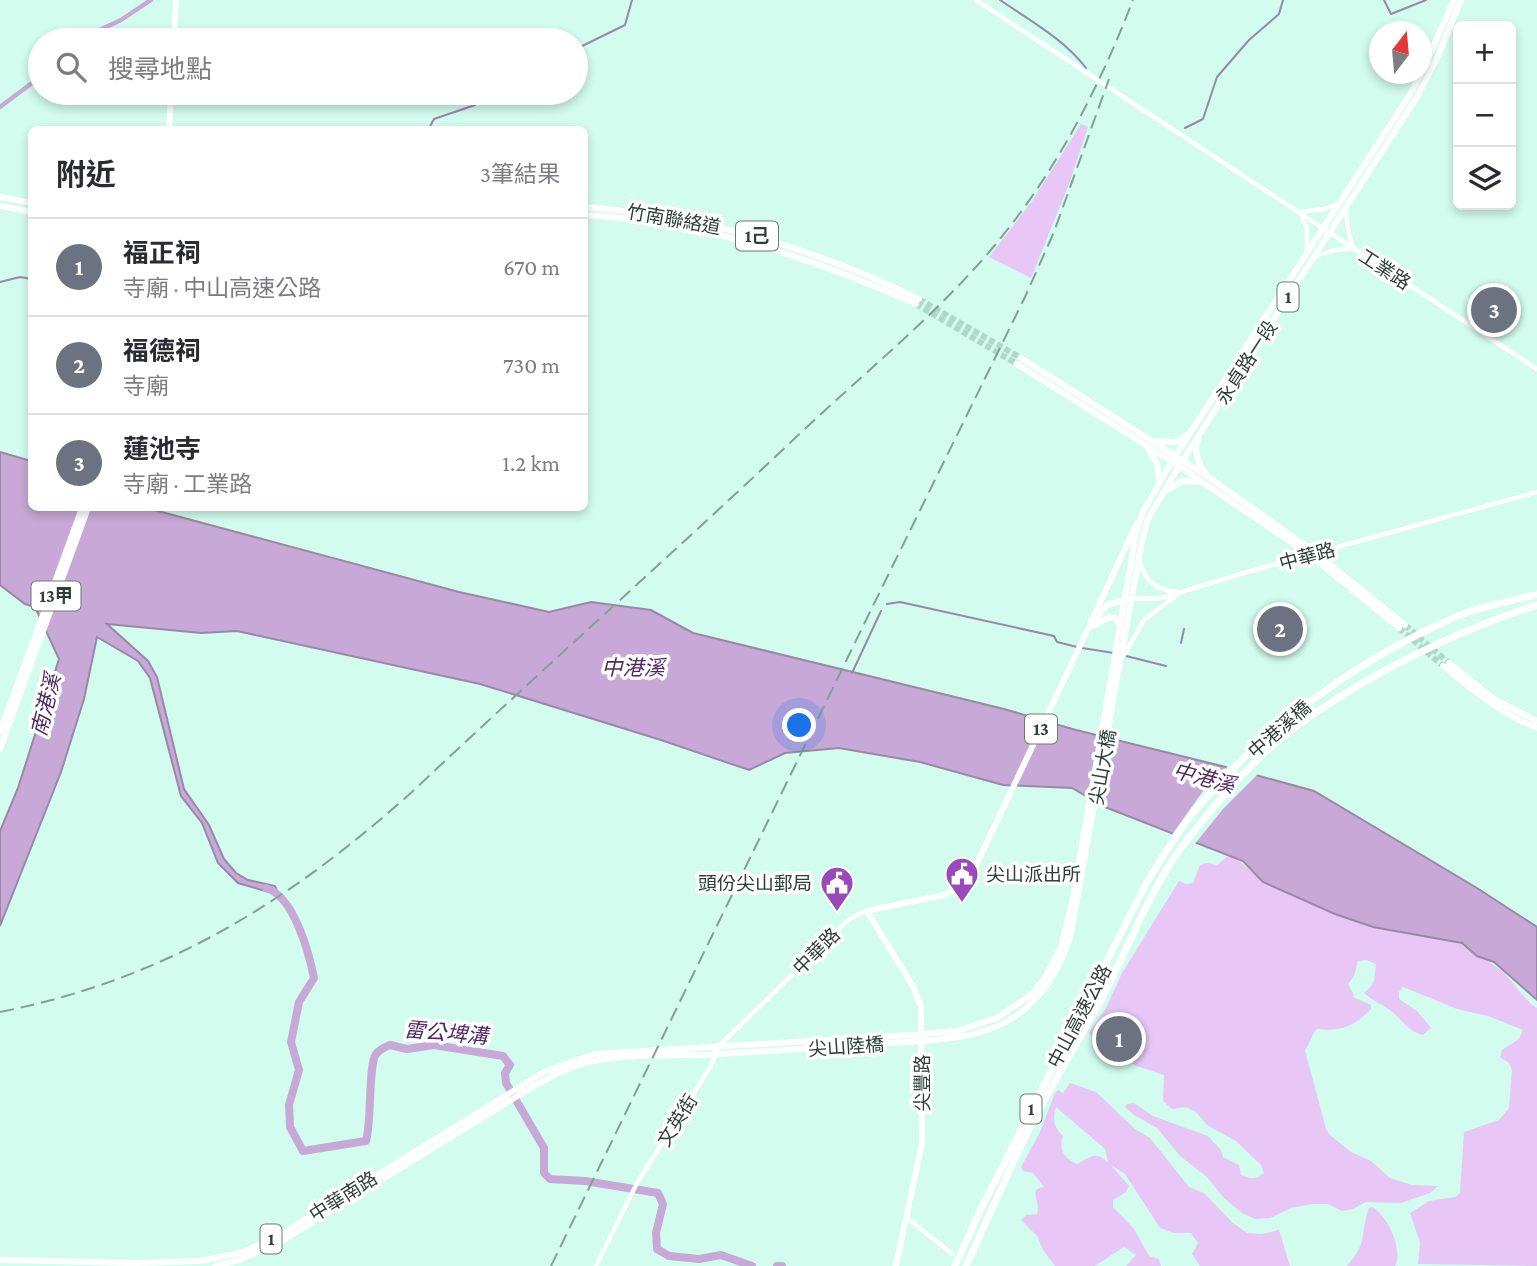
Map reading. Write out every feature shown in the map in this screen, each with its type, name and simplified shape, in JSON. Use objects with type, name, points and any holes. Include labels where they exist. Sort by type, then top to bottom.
[{"type":"highway","name":"中港溪橋","points":[[1111,955],[1147,882],[1172,841],[1198,807],[1257,745],[1317,697],[1365,665],[1425,632],[1461,615],[1537,594]]},
{"type":"highway","name":"中港溪橋","points":[[1155,890],[1181,849],[1240,779],[1288,733],[1396,665],[1493,619],[1537,604]]},
{"type":"highway","name":"中山高速公路","points":[[966,1266],[1028,1130],[1101,1000],[1155,890]]},
{"type":"highway","name":"中山高速公路","points":[[955,1266],[981,1209],[1111,955]]},
{"type":"main road","points":[[175,28],[176,0]]},
{"type":"main road","name":"永貞路一段","points":[[1432,49],[1454,0]]},
{"type":"main road","name":"永貞路一段","points":[[1124,628],[1136,534],[1143,512],[1181,463],[1197,432],[1310,256],[1417,97],[1438,57],[1461,0]]},
{"type":"main road","name":"永貞路一段","points":[[1343,205],[1414,84]]},
{"type":"main road","points":[[169,126],[170,105]]},
{"type":"main road","points":[[0,197],[28,202]]},
{"type":"main road","points":[[0,206],[28,211]]},
{"type":"main road","name":"竹南聯絡道","points":[[588,207],[633,211],[720,226],[828,259],[918,302],[751,243],[681,227],[588,215]]},
{"type":"main road","points":[[1174,458],[1136,439],[1019,361],[1153,441],[1313,555],[1402,627]]},
{"type":"main road","points":[[1153,441],[1175,442],[1197,432],[1196,454],[1208,481]]},
{"type":"main road","name":"永貞路一段","points":[[1129,599],[1148,519],[1174,458],[1197,432]]},
{"type":"main road","points":[[1136,439],[1157,463],[1160,491],[1182,481],[1208,481]]},
{"type":"main road","name":"13甲","points":[[0,732],[81,511]]},
{"type":"main road","name":"13甲","points":[[0,749],[87,511]]},
{"type":"main road","name":"13","points":[[1088,629],[1106,584],[1143,512]]},
{"type":"main road","name":"中華路","points":[[867,911],[944,895],[956,890],[971,876],[1088,629],[1107,605],[1129,599]]},
{"type":"main road","points":[[1088,629],[1110,617],[1124,628]]},
{"type":"main road","name":"尖山大橋","points":[[1074,906],[1124,628]]},
{"type":"main road","name":"尖山大橋","points":[[1074,906],[1124,628]]},
{"type":"main road","points":[[1537,722],[1494,699],[1446,664],[1489,703],[1537,728]]},
{"type":"main road","name":"1","points":[[1014,1013],[1054,964],[1074,906]]},
{"type":"main road","name":"尖豐路","points":[[867,911],[914,988],[921,1007],[922,1143],[896,1266]]},
{"type":"main road","name":"尖山陸橋","points":[[718,1047],[957,1031],[1014,1013]]},
{"type":"main road","name":"尖山陸橋","points":[[715,1055],[940,1040],[989,1030],[1014,1013]]},
{"type":"main road","name":"1","points":[[673,1052],[718,1047]]},
{"type":"main road","name":"1","points":[[673,1052],[715,1055]]},
{"type":"main road","name":"中華南路","points":[[215,1266],[247,1254],[366,1186],[557,1070],[595,1061],[673,1052]]},
{"type":"main road","name":"中華南路","points":[[0,1260],[152,1264],[201,1261],[247,1254]]},
{"type":"street","name":"工業路","points":[[976,0],[1537,369]]},
{"type":"street","points":[[1343,205],[1353,248],[1310,256],[1307,229],[1300,212],[1343,205]]},
{"type":"street","name":"中華路","points":[[1129,599],[1163,598],[1537,492]]},
{"type":"street","points":[[1139,560],[1145,577],[1151,583],[1168,591],[1181,592]]},
{"type":"street","points":[[1120,662],[1144,620],[1181,592]]},
{"type":"street","name":"中華路","points":[[715,1055],[718,1047],[845,923],[867,911]]},
{"type":"street","name":"文英街","points":[[596,1266],[637,1183],[711,1066],[715,1055]]},
{"type":"street","points":[[908,1218],[951,1254]]},
{"type":"shaded area","points":[[1081,124],[1088,127],[1069,184],[1031,278],[989,257],[1033,200]]},
{"type":"shaded area","points":[[1304,852],[1483,955],[1537,1008],[1537,1266],[1418,1264],[1420,1242],[1410,1213],[1429,1201],[1455,1197],[1460,1193],[1464,1132],[1499,1120],[1509,1108],[1512,1070],[1509,1063],[1500,1057],[1502,1050],[1519,1039],[1523,1030],[1488,1016],[1457,1009],[1403,987],[1399,992],[1399,999],[1417,1011],[1431,1028],[1423,1035],[1417,1033],[1364,993],[1373,984],[1376,964],[1366,960],[1358,961],[1354,976],[1348,984],[1353,997],[1371,1005],[1371,1009],[1347,1026],[1333,1030],[1317,1029],[1305,1050],[1326,1129],[1351,1152],[1371,1161],[1390,1178],[1412,1185],[1438,1186],[1430,1193],[1401,1203],[1366,1202],[1342,1211],[1328,1204],[1313,1204],[1291,1208],[1270,1218],[1255,1219],[1242,1213],[1224,1198],[1207,1177],[1180,1156],[1157,1128],[1125,1107],[1134,1103],[1153,1116],[1208,1136],[1221,1150],[1223,1157],[1239,1165],[1241,1175],[1253,1178],[1264,1173],[1261,1165],[1236,1141],[1207,1125],[1196,1112],[1186,1107],[1172,1109],[1163,1101],[1164,1075],[1134,1065],[1117,1038],[1107,1034],[1100,1042],[1096,1042],[1089,1033],[1106,1008],[1122,973],[1179,881],[1193,883],[1200,865],[1217,865],[1228,856],[1235,858],[1261,878]]},
{"type":"shaded area","points":[[1070,1083],[1096,1092],[1135,1129],[1150,1138],[1189,1187],[1204,1193],[1233,1223],[1247,1233],[1262,1234],[1279,1230],[1290,1266],[1200,1266],[1192,1254],[1198,1243],[1191,1233],[1174,1233],[1160,1228],[1125,1174],[1111,1165],[1129,1186],[1126,1192],[1113,1200],[1113,1207],[1134,1229],[1149,1256],[1159,1259],[1161,1266],[1126,1266],[1136,1255],[1124,1247],[1095,1266],[1055,1266],[1037,1236],[1021,1220],[1026,1215],[1037,1214],[1035,1192],[1044,1187],[1033,1173],[1023,1171],[1021,1167],[1039,1134],[1055,1093],[1058,1090],[1063,1093]],"holes":[[[1056,1107],[1105,1149],[1108,1162],[1096,1156],[1077,1164],[1069,1160],[1062,1150],[1063,1136],[1055,1123]]]},
{"type":"shaded area","points":[[1372,1207],[1383,1217],[1396,1243],[1395,1266],[1347,1266],[1361,1244],[1366,1218],[1369,1208]]},
{"type":"water","name":"中港溪","points":[[0,452],[28,460],[28,511],[158,511],[459,592],[549,612],[591,602],[651,610],[693,633],[1004,709],[1314,791],[1537,927],[1537,1000],[1494,962],[1477,956],[1462,943],[1373,927],[1335,914],[1263,882],[1243,861],[1105,807],[1072,788],[1003,785],[920,762],[839,748],[785,753],[749,770],[480,684],[237,631],[201,633],[107,624],[148,661],[157,677],[184,789],[209,825],[224,859],[236,873],[248,880],[275,886],[277,891],[272,893],[238,883],[218,863],[202,823],[181,796],[150,678],[138,661],[97,637],[84,699],[61,772],[0,926],[0,831],[18,788],[59,659],[35,607],[25,604],[0,585]]},
{"type":"pier","points":[[1230,764],[1260,772],[1223,809],[1194,845],[1171,836],[1203,791]]},
{"type":"waterway","points":[[104,28],[151,0]]},
{"type":"waterway","points":[[588,43],[625,25],[632,0]]},
{"type":"waterway","points":[[1000,0],[1057,39],[1086,68]]},
{"type":"waterway","points":[[1185,128],[1203,119],[1217,77],[1249,40],[1279,14],[1283,0]]},
{"type":"waterway","points":[[1384,0],[1391,14],[1426,0]]},
{"type":"waterway","points":[[0,107],[28,86]]},
{"type":"waterway","points":[[430,126],[434,119],[475,105]]},
{"type":"waterway","points":[[0,282],[20,277],[28,278]]},
{"type":"waterway","points":[[887,604],[900,602],[1054,636],[1057,642],[1077,647]]},
{"type":"waterway","points":[[852,673],[881,611]]},
{"type":"waterway","points":[[1181,643],[1184,629]]},
{"type":"waterway","points":[[1082,648],[1114,653]]},
{"type":"waterway","points":[[1126,656],[1166,666]]},
{"type":"waterway","name":"雷公埤溝","points":[[266,888],[276,893],[292,913],[304,941],[314,978],[299,1002],[291,1042],[299,1070],[289,1105],[290,1127],[303,1151],[366,1141],[374,1060],[384,1047],[390,1045],[407,1049],[434,1045],[503,1056],[510,1065],[505,1073],[506,1083],[544,1148],[544,1173],[550,1179],[585,1181],[658,1193],[663,1204],[656,1233],[657,1249],[669,1256],[699,1259],[721,1255],[752,1266]]},
{"type":"waterway","name":"雷公埤溝","points":[[777,1266],[782,1266]]},
{"type":"tunnel","points":[[919,299],[1021,358]]},
{"type":"tunnel","points":[[916,304],[1017,364]]},
{"type":"tunnel","points":[[1405,625],[1449,663]]},
{"type":"tunnel","points":[[1399,628],[1443,666]]},
{"type":"railway","points":[[0,1012],[60,998],[117,979],[171,957],[222,931],[320,868],[413,791],[897,346],[972,271],[1017,217],[1057,159],[1106,65],[1133,0]]},
{"type":"railway","points":[[551,1266],[1025,297],[1054,232],[1109,79]]},
{"type":"place","name":"蓮池寺","points":[[1494,310]]},
{"type":"place","name":"福德祠","points":[[1280,629]]},
{"type":"place","name":"尖山派出所","points":[[962,904]]},
{"type":"place","name":"頭份尖山郵局","points":[[837,913]]},
{"type":"place","name":"福正祠","points":[[1119,1039]]},
{"type":"water label","name":"南港溪","points":[[46,705]]}]
